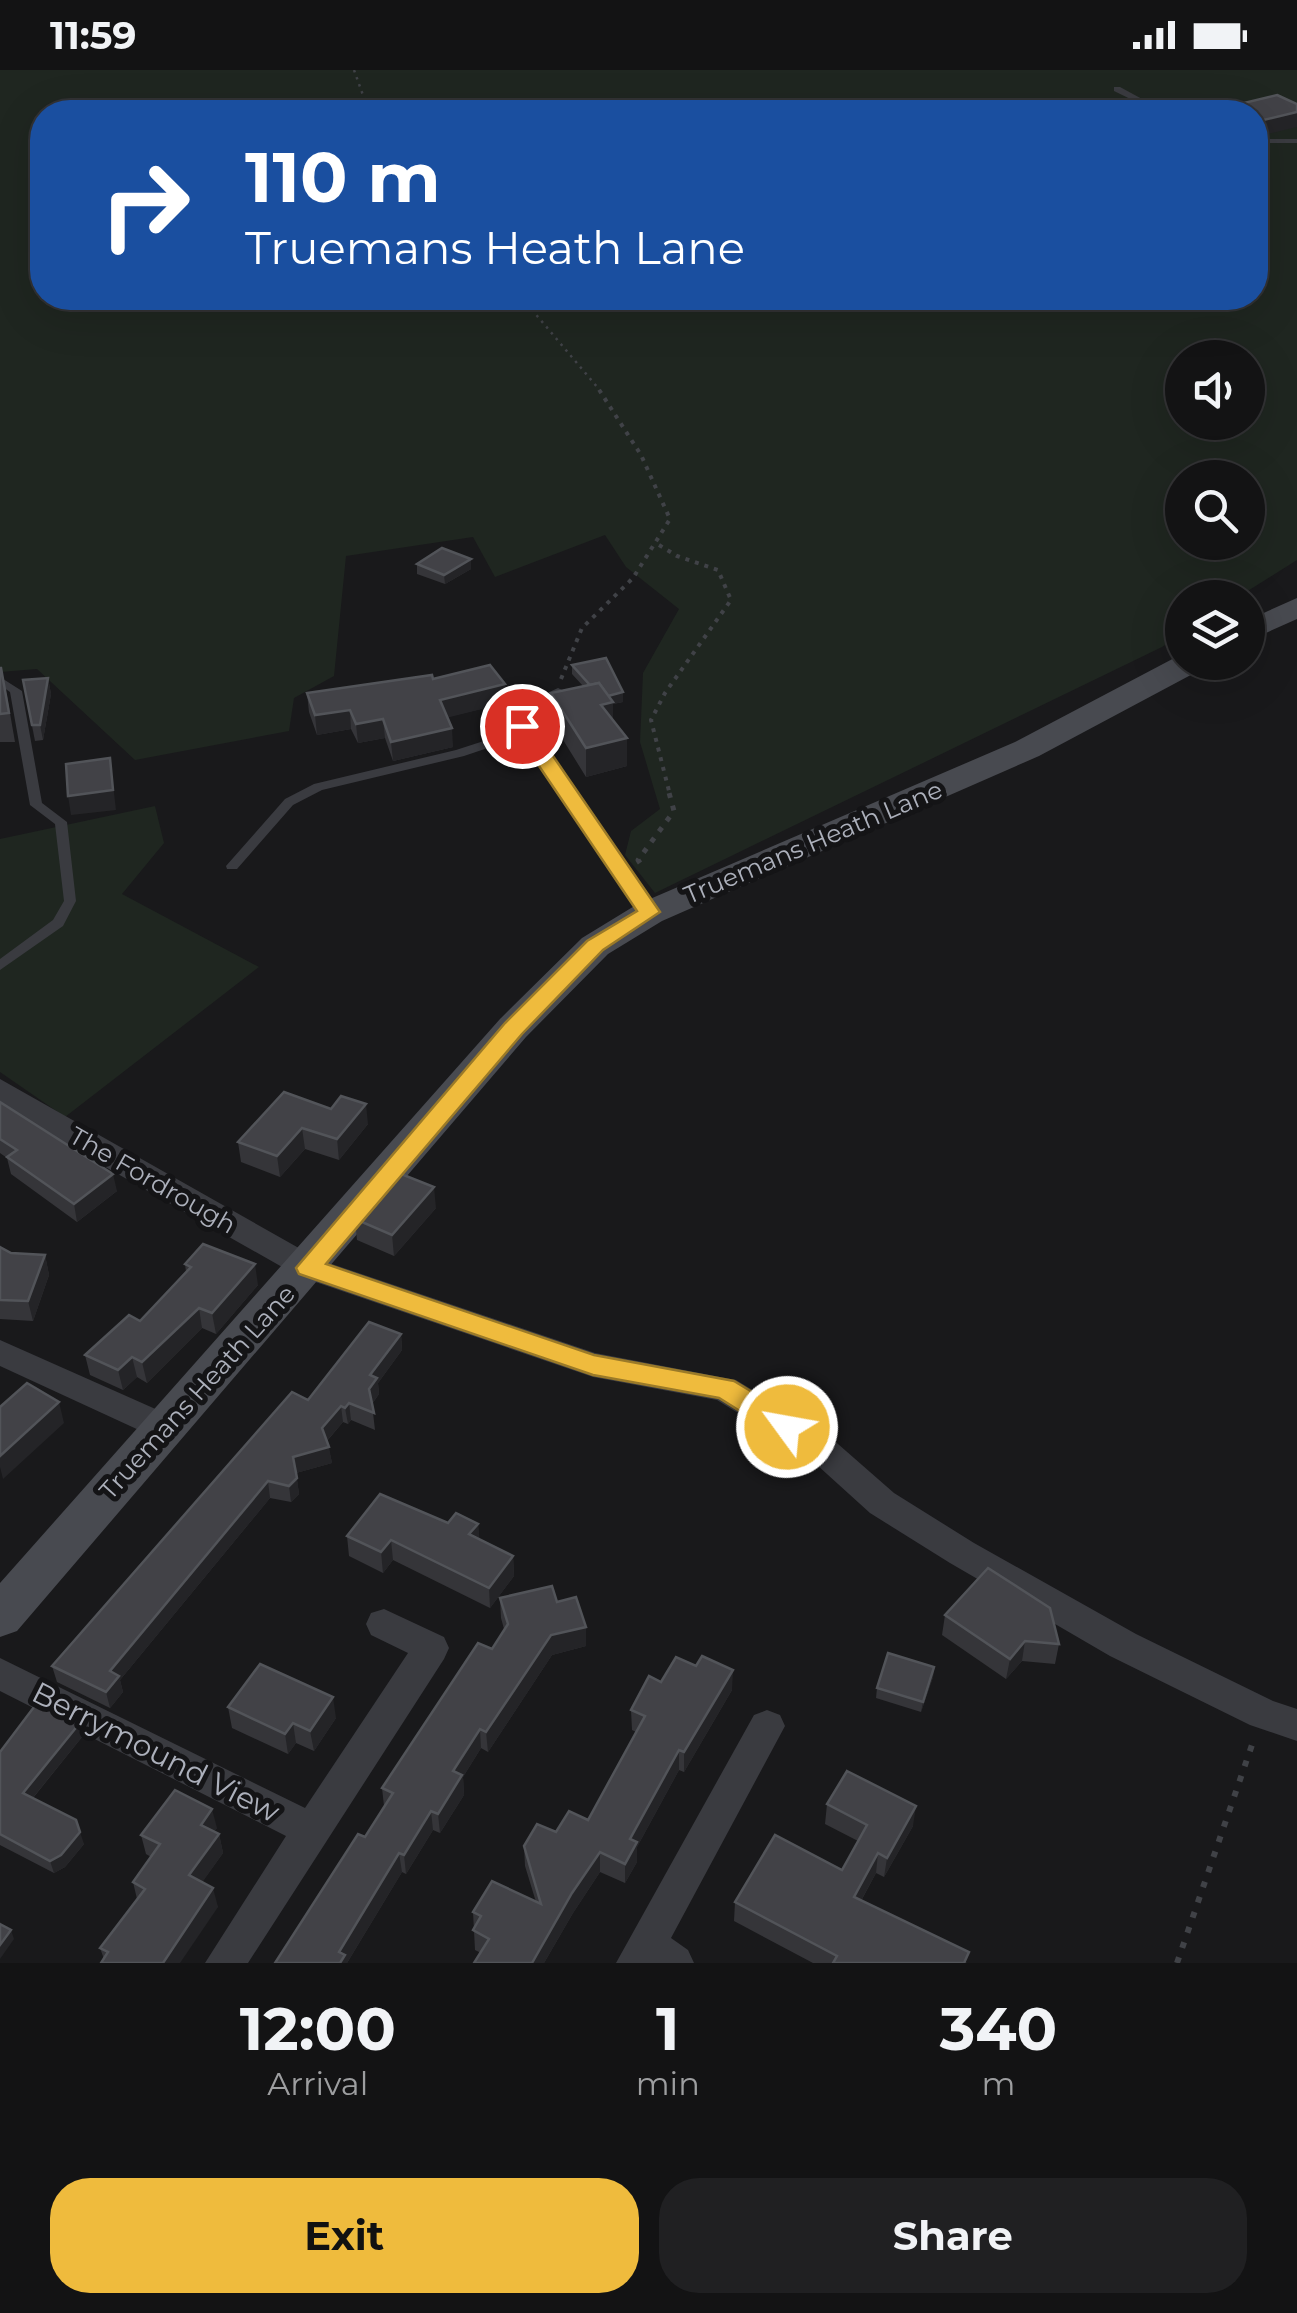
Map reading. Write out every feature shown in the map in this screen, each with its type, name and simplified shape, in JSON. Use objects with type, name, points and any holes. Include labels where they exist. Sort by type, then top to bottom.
[{"type":"street","points":[[1265,623],[1297,607]]},
{"type":"street","name":"Truemans Heath Lane","points":[[0,1616],[514,1028],[595,946],[649,912],[1027,749],[1165,676]]},
{"type":"street","name":"The Fordrough","points":[[0,1089],[82,1142],[308,1268],[593,1365],[725,1389],[818,1446],[882,1504],[962,1553],[1123,1645],[1280,1719]]},
{"type":"street","points":[[0,1352],[166,1428]]},
{"type":"street","name":"Berrymound View","points":[[225,1963],[431,1648],[384,1624]]},
{"type":"street","name":"Berrymound View","points":[[0,1674],[311,1830]]},
{"type":"street","points":[[652,1957],[767,1726]]},
{"type":"lane","points":[[1117,89],[1139,100]]},
{"type":"lane","points":[[1268,141],[1297,140]]},
{"type":"lane","points":[[0,680],[16,691],[36,806],[61,822],[70,901],[58,923],[0,966]]},
{"type":"lane","points":[[558,691],[521,710],[526,731],[649,912]]},
{"type":"lane","points":[[232,866],[289,802],[318,787],[460,753],[526,731]]},
{"type":"path","points":[[354,70],[365,100]]},
{"type":"path","points":[[534,310],[572,350],[652,474],[656,500],[670,519],[659,545],[615,599],[584,624],[566,658],[558,691]]},
{"type":"path","points":[[649,874],[638,860],[674,810],[651,720],[665,692],[732,600],[718,570],[659,545]]},
{"type":"path","points":[[1178,1963],[1280,1719]]},
{"type":"shaded area","points":[[0,70],[1297,70],[1297,560],[1265,580],[1165,580],[1162,647],[655,893],[625,855],[631,831],[660,809],[640,742],[643,673],[679,609],[626,567],[605,535],[495,577],[473,537],[346,556],[334,676],[294,698],[289,731],[135,760],[37,669],[0,672]]},
{"type":"shaded area","points":[[155,806],[164,843],[122,894],[259,967],[65,1117],[0,1072],[0,839]]},
{"type":"building","points":[[1277,95],[1297,104],[1297,112],[1268,119],[1268,100],[1256,100]]},
{"type":"building","points":[[442,548],[471,559],[444,575],[417,564]]},
{"type":"building","points":[[606,658],[623,692],[608,696],[599,683],[590,685],[572,665]]},
{"type":"building","points":[[490,665],[505,684],[440,700],[452,728],[391,742],[383,719],[356,724],[350,710],[315,715],[307,693],[432,675],[433,679]]},
{"type":"building","points":[[0,668],[9,713],[0,714]]},
{"type":"building","points":[[48,678],[40,725],[32,725],[23,680]]},
{"type":"building","points":[[599,683],[613,702],[601,705],[627,738],[586,748],[551,693]]},
{"type":"building","points":[[110,758],[113,790],[68,796],[66,764]]},
{"type":"building","points":[[284,1092],[331,1109],[341,1096],[366,1104],[337,1139],[302,1128],[277,1156],[238,1142]]},
{"type":"building","points":[[0,1102],[113,1174],[74,1204],[7,1157],[17,1150],[0,1139]]},
{"type":"building","points":[[396,1172],[434,1187],[392,1235],[355,1219]]},
{"type":"building","points":[[203,1244],[255,1264],[212,1313],[199,1308],[142,1362],[132,1357],[118,1370],[85,1355],[129,1315],[140,1321],[191,1267],[185,1264]]},
{"type":"building","points":[[0,1247],[11,1253],[45,1255],[28,1301],[0,1300]]},
{"type":"building","points":[[369,1322],[401,1334],[370,1375],[377,1378],[369,1389],[374,1413],[349,1403],[345,1408],[341,1406],[322,1428],[329,1447],[293,1457],[297,1478],[289,1486],[268,1481],[110,1671],[119,1676],[106,1692],[52,1666],[292,1392],[308,1400]]},
{"type":"building","points":[[27,1383],[59,1402],[0,1456],[0,1407]]},
{"type":"building","points":[[380,1494],[448,1523],[456,1513],[478,1524],[469,1534],[513,1556],[489,1588],[391,1540],[381,1552],[347,1536]]},
{"type":"building","points":[[988,1568],[1050,1608],[1059,1644],[1025,1641],[1010,1659],[945,1615]]},
{"type":"building","points":[[552,1586],[557,1602],[576,1597],[586,1627],[551,1635],[486,1732],[480,1729],[453,1771],[462,1775],[438,1814],[431,1811],[404,1855],[399,1853],[339,1952],[345,1955],[340,1963],[275,1963],[358,1834],[365,1837],[393,1793],[382,1788],[478,1643],[492,1649],[508,1624],[500,1598]]},
{"type":"building","points":[[888,1653],[934,1667],[923,1702],[877,1688]]},
{"type":"building","points":[[702,1656],[733,1670],[684,1752],[679,1750],[630,1839],[637,1842],[625,1864],[600,1852],[532,1963],[474,1963],[489,1939],[473,1930],[481,1916],[473,1912],[492,1881],[541,1904],[524,1846],[537,1824],[556,1832],[569,1811],[588,1820],[645,1716],[631,1710],[649,1676],[661,1682],[676,1657],[696,1666]]},
{"type":"building","points":[[260,1664],[333,1697],[310,1731],[293,1723],[285,1734],[228,1707]]},
{"type":"building","points":[[37,1703],[79,1724],[23,1793],[76,1820],[80,1832],[61,1855],[50,1861],[0,1834],[0,1752]]},
{"type":"building","points":[[847,1771],[916,1806],[887,1858],[878,1853],[854,1897],[969,1952],[964,1963],[833,1963],[837,1956],[735,1902],[775,1835],[842,1870],[867,1825],[827,1804]]},
{"type":"building","points":[[175,1790],[212,1809],[201,1825],[219,1834],[189,1875],[213,1888],[163,1963],[101,1963],[108,1952],[100,1948],[145,1889],[133,1882],[160,1844],[141,1835]]},
{"type":"building","points":[[0,1924],[11,1930],[0,1945]]},
{"type":"route","points":[[522,726],[649,912],[595,946],[514,1028],[308,1268],[593,1365],[725,1389],[787,1427]]}]
